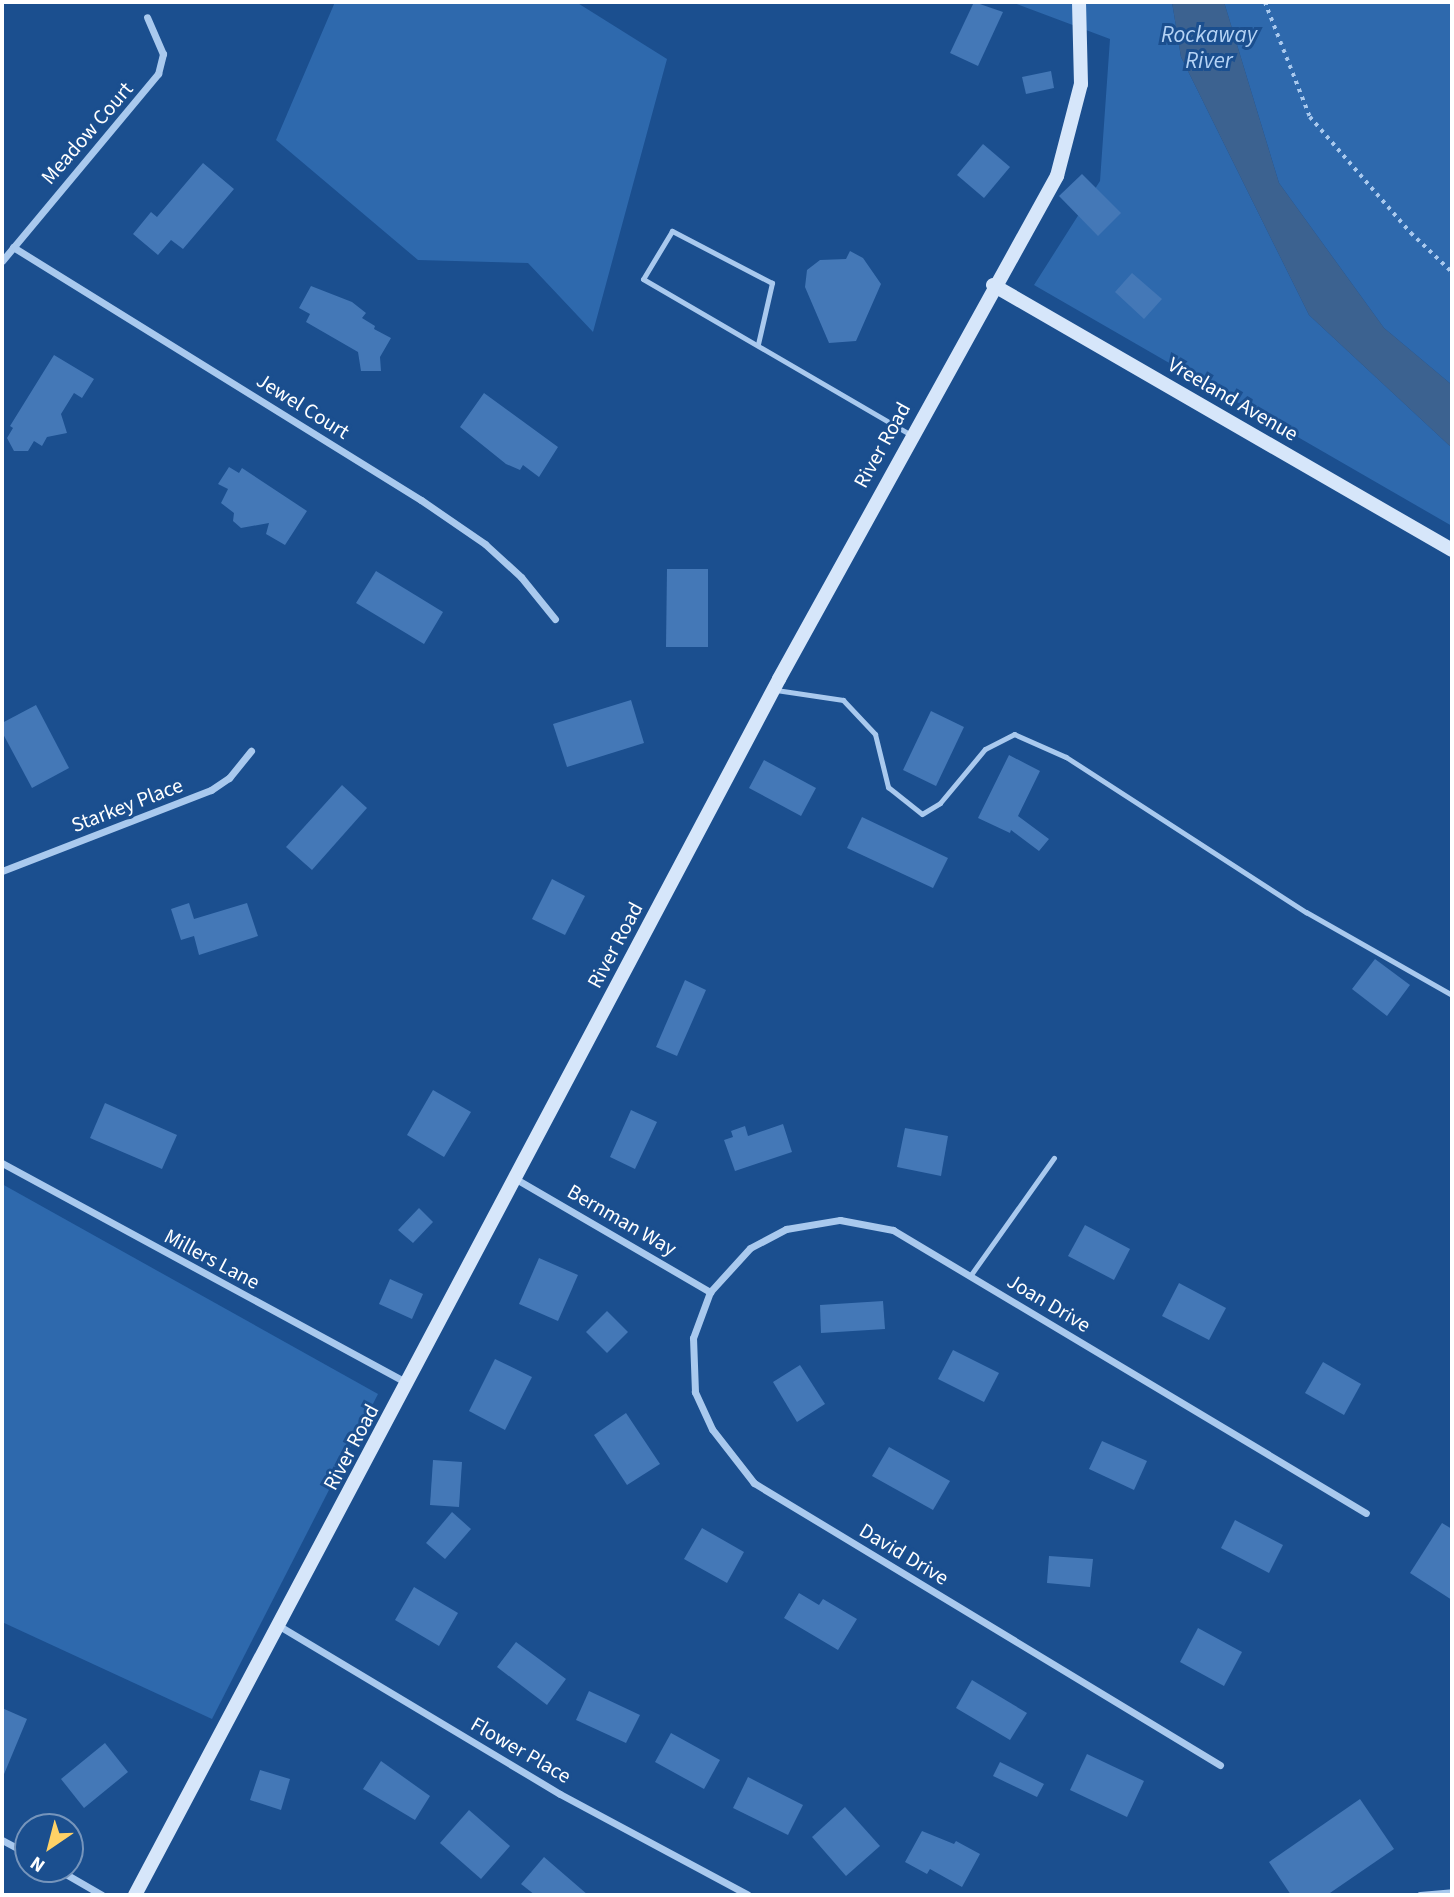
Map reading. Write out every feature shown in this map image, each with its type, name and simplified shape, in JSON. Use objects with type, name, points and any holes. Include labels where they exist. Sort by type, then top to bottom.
[{"type":"street","name":"River Road","points":[[135,1895],[281,1627],[773,690],[993,285],[1057,176],[1082,84],[1079,2]]},
{"type":"street","name":"Meadow Court","points":[[2,261],[158,74],[163,54],[146,17]]},
{"type":"street","name":"Jewel Court","points":[[13,247],[464,530],[521,577],[555,619]]},
{"type":"street","name":"Vreeland Avenue","points":[[993,285],[1452,550]]},
{"type":"street","name":"Starkey Place","points":[[2,871],[211,790],[229,778],[251,751]]},
{"type":"street","name":"Millers Lane","points":[[2,1163],[408,1383]]},
{"type":"street","name":"Bernman Way","points":[[516,1179],[710,1292]]},
{"type":"street","name":"Joan Drive","points":[[710,1292],[730,1266],[774,1234],[813,1222],[840,1220],[893,1230],[1366,1513]]},
{"type":"street","name":"David Drive","points":[[710,1292],[693,1338],[695,1392],[712,1429],[754,1483],[1220,1765]]},
{"type":"street","name":"Flower Place","points":[[281,1627],[560,1794],[748,1895]]},
{"type":"street","points":[[82,1883],[102,1895]]},
{"type":"street","points":[[1420,1895],[1452,1892]]},
{"type":"lane","points":[[758,344],[772,283],[672,231],[643,279],[911,435]]},
{"type":"lane","points":[[773,690],[843,700],[875,734],[888,787],[922,814],[940,803],[985,749],[1014,734],[1066,757],[1306,912],[1452,995]]},
{"type":"lane","points":[[970,1276],[1054,1158]]},
{"type":"path","points":[[1265,2],[1310,117],[1411,233],[1452,272]]},
{"type":"shaded area","points":[[335,2],[576,2],[667,59],[593,332],[528,263],[418,260],[276,140]]},
{"type":"shaded area","points":[[1011,2],[1172,2],[1181,57],[1309,315],[1452,448],[1452,526],[1034,285],[1100,181],[1110,39]]},
{"type":"shaded area","points":[[1224,2],[1452,2],[1452,385],[1384,328],[1279,183]]},
{"type":"shaded area","points":[[2,1184],[378,1394],[212,1719],[2,1622]]},
{"type":"water","name":"Rockaway River","points":[[1172,2],[1224,2],[1279,183],[1384,328],[1452,385],[1452,448],[1309,315],[1181,57]]},
{"type":"building","points":[[974,2],[1003,12],[978,66],[950,53]]},
{"type":"building","points":[[1051,71],[1054,88],[1026,94],[1022,77]]},
{"type":"building","points":[[983,144],[1010,167],[984,198],[957,175]]},
{"type":"building","points":[[203,163],[234,189],[183,249],[171,240],[158,255],[133,234],[151,212],[157,217]]},
{"type":"building","points":[[1082,174],[1121,213],[1098,236],[1059,196]]},
{"type":"building","points":[[850,251],[863,258],[881,284],[856,341],[829,343],[805,287],[807,270],[820,260],[846,259]]},
{"type":"building","points":[[1132,273],[1162,299],[1144,319],[1115,292]]},
{"type":"building","points":[[311,286],[352,302],[366,313],[362,318],[375,326],[374,329],[391,338],[380,357],[381,371],[361,371],[358,352],[306,322],[310,314],[299,308]]},
{"type":"building","points":[[54,355],[94,379],[82,398],[74,393],[61,414],[67,433],[47,437],[42,446],[34,441],[28,451],[14,451],[7,438],[13,428],[10,426]]},
{"type":"building","points":[[484,393],[558,447],[539,477],[523,465],[520,470],[506,464],[460,427]]},
{"type":"building","points":[[229,467],[239,473],[242,468],[307,511],[285,545],[266,534],[269,523],[241,528],[233,521],[234,513],[221,503],[228,489],[218,484]]},
{"type":"building","points":[[667,569],[708,569],[708,647],[666,647]]},
{"type":"building","points":[[376,571],[443,612],[424,644],[356,603]]},
{"type":"building","points":[[631,700],[644,743],[567,767],[553,724]]},
{"type":"building","points":[[36,705],[69,768],[32,788],[2,732],[2,723]]},
{"type":"building","points":[[931,711],[964,727],[936,786],[903,770]]},
{"type":"building","points":[[1009,755],[1040,771],[1018,816],[1049,839],[1039,851],[1011,830],[1010,833],[978,818]]},
{"type":"building","points":[[764,760],[816,788],[801,816],[749,788]]},
{"type":"building","points":[[342,785],[367,808],[312,870],[286,847]]},
{"type":"building","points":[[862,817],[948,858],[933,888],[847,848]]},
{"type":"building","points":[[552,879],[585,896],[565,935],[532,919]]},
{"type":"building","points":[[189,903],[194,919],[247,903],[258,936],[199,955],[194,936],[181,940],[171,909]]},
{"type":"building","points":[[1375,959],[1410,985],[1387,1016],[1352,989]]},
{"type":"building","points":[[685,980],[706,990],[677,1056],[656,1047]]},
{"type":"building","points":[[433,1090],[471,1112],[444,1157],[407,1135]]},
{"type":"building","points":[[105,1103],[177,1135],[162,1169],[90,1138]]},
{"type":"building","points":[[631,1110],[657,1122],[635,1169],[610,1157]]},
{"type":"building","points":[[783,1124],[792,1152],[735,1171],[724,1140],[733,1137],[731,1131],[745,1126],[748,1136]]},
{"type":"building","points":[[905,1128],[948,1136],[941,1176],[897,1167]]},
{"type":"building","points":[[419,1208],[433,1222],[413,1243],[398,1230]]},
{"type":"building","points":[[1085,1225],[1130,1249],[1114,1280],[1068,1256]]},
{"type":"building","points":[[539,1258],[578,1275],[558,1321],[519,1304]]},
{"type":"building","points":[[390,1279],[423,1294],[412,1319],[379,1304]]},
{"type":"building","points":[[1179,1283],[1226,1308],[1209,1340],[1162,1316]]},
{"type":"building","points":[[883,1301],[885,1329],[821,1333],[820,1305]]},
{"type":"building","points":[[607,1311],[628,1332],[607,1353],[586,1332]]},
{"type":"building","points":[[953,1350],[999,1373],[984,1402],[938,1379]]},
{"type":"building","points":[[495,1359],[532,1377],[505,1430],[469,1411]]},
{"type":"building","points":[[1323,1362],[1361,1384],[1344,1415],[1305,1393]]},
{"type":"building","points":[[800,1365],[825,1404],[797,1422],[773,1382]]},
{"type":"building","points":[[626,1413],[660,1464],[627,1485],[594,1435]]},
{"type":"building","points":[[1102,1441],[1147,1461],[1134,1490],[1089,1469]]},
{"type":"building","points":[[889,1447],[950,1481],[933,1510],[872,1476]]},
{"type":"building","points":[[433,1460],[462,1462],[459,1507],[430,1505]]},
{"type":"building","points":[[452,1512],[471,1529],[445,1559],[426,1543]]},
{"type":"building","points":[[1235,1520],[1283,1545],[1269,1573],[1221,1548]]},
{"type":"building","points":[[1442,1523],[1452,1529],[1452,1600],[1410,1573]]},
{"type":"building","points":[[702,1528],[744,1552],[727,1583],[684,1559]]},
{"type":"building","points":[[1049,1556],[1093,1559],[1090,1587],[1047,1583]]},
{"type":"building","points":[[414,1587],[458,1613],[439,1646],[395,1620]]},
{"type":"building","points":[[799,1593],[819,1605],[823,1599],[857,1619],[838,1650],[784,1618]]},
{"type":"building","points":[[1198,1628],[1242,1652],[1224,1686],[1180,1662]]},
{"type":"building","points":[[516,1642],[566,1679],[547,1705],[497,1667]]},
{"type":"building","points":[[972,1680],[1027,1713],[1010,1740],[956,1708]]},
{"type":"building","points":[[589,1691],[640,1715],[626,1743],[576,1720]]},
{"type":"building","points":[[2,1708],[27,1719],[2,1779]]},
{"type":"building","points":[[671,1733],[720,1760],[704,1789],[655,1762]]},
{"type":"building","points":[[105,1743],[128,1772],[84,1808],[61,1779]]},
{"type":"building","points":[[1087,1754],[1144,1781],[1127,1817],[1070,1790]]},
{"type":"building","points":[[381,1761],[430,1796],[415,1820],[363,1789]]},
{"type":"building","points":[[1000,1762],[1044,1784],[1037,1797],[993,1776]]},
{"type":"building","points":[[260,1770],[290,1779],[281,1810],[250,1800]]},
{"type":"building","points":[[748,1777],[803,1805],[788,1835],[733,1808]]},
{"type":"building","points":[[1360,1799],[1394,1849],[1327,1895],[1291,1895],[1269,1862]]},
{"type":"building","points":[[845,1807],[880,1846],[846,1876],[812,1837]]},
{"type":"building","points":[[469,1810],[510,1846],[481,1879],[440,1843]]},
{"type":"building","points":[[922,1831],[954,1844],[956,1841],[980,1854],[962,1887],[930,1869],[927,1874],[905,1862]]},
{"type":"building","points":[[544,1857],[588,1895],[535,1895],[521,1884]]}]
